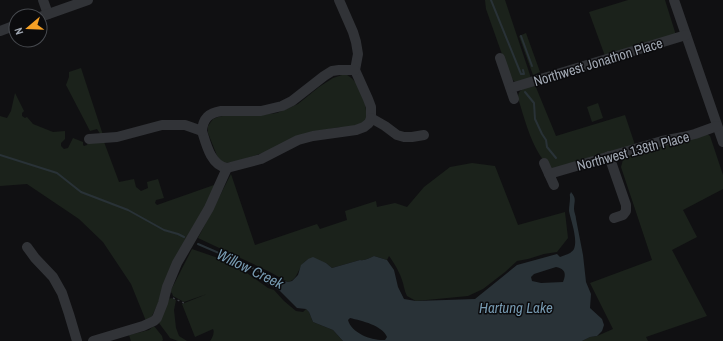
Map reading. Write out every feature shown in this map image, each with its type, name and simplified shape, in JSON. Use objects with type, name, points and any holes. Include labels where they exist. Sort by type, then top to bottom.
[{"type":"street","points":[[48,14],[88,0]]},
{"type":"street","points":[[340,0],[356,42],[358,54],[355,70],[371,107],[371,118],[369,123],[356,130],[322,134],[298,140],[261,159],[227,168],[222,168],[213,160],[202,131],[203,125],[210,114],[221,111],[261,110],[282,106],[292,101],[332,71],[355,70]]},
{"type":"street","points":[[674,0],[723,142]]},
{"type":"street","name":"Northwest Jonathon Place","points":[[511,88],[686,35]]},
{"type":"street","points":[[500,58],[514,99]]},
{"type":"street","points":[[371,118],[397,135],[405,137],[424,135]]},
{"type":"street","points":[[94,136],[117,137],[162,125],[185,125],[202,131]]},
{"type":"street","name":"Northwest 138th Place","points":[[549,174],[662,141],[689,136],[718,126]]},
{"type":"street","points":[[610,156],[626,205],[626,211],[623,215],[614,218]]},
{"type":"street","points":[[544,163],[554,185]]},
{"type":"street","points":[[93,341],[143,326],[157,318],[177,263],[209,208],[227,168]]},
{"type":"street","points":[[27,247],[53,277],[62,293],[70,314],[77,341]]},
{"type":"path","points":[[165,295],[184,303]]},
{"type":"shaded area","points":[[485,0],[505,0],[531,78],[515,82],[510,77],[486,9]]},
{"type":"shaded area","points":[[628,0],[665,0],[675,34],[605,56],[589,12]]},
{"type":"shaded area","points":[[526,33],[540,72],[533,75],[519,36]]},
{"type":"shaded area","points":[[81,68],[103,135],[101,135],[97,129],[90,131],[66,85],[69,72]]},
{"type":"shaded area","points":[[345,74],[351,77],[362,94],[366,108],[366,121],[356,127],[340,127],[308,133],[266,152],[235,162],[224,163],[218,158],[208,133],[208,126],[213,119],[227,115],[252,116],[277,113],[298,104],[333,78]]},
{"type":"shaded area","points":[[535,85],[556,136],[625,115],[635,145],[552,169],[545,163],[530,136],[518,98],[521,90]]},
{"type":"shaded area","points":[[15,93],[24,111],[22,116],[25,118],[27,117],[33,124],[53,132],[65,131],[65,139],[61,143],[61,146],[64,149],[68,148],[73,138],[83,142],[84,146],[88,143],[104,142],[119,182],[134,179],[136,187],[141,191],[148,188],[147,182],[158,179],[164,198],[156,200],[155,203],[157,205],[216,185],[151,318],[146,321],[131,284],[103,242],[79,219],[27,184],[0,186],[0,116],[7,118],[11,111]]},
{"type":"shaded area","points":[[598,103],[603,118],[592,122],[587,107]]},
{"type":"shaded area","points":[[707,134],[710,136],[723,175],[723,189],[683,210],[697,237],[672,250],[707,316],[646,337],[648,341],[582,341],[613,329],[590,283],[652,260],[621,167],[624,156]]},
{"type":"shaded area","points":[[472,163],[495,166],[518,225],[565,212],[568,238],[557,252],[517,261],[483,289],[468,296],[416,301],[407,296],[400,274],[389,256],[387,260],[374,256],[365,260],[332,268],[326,263],[308,259],[303,264],[295,278],[288,282],[198,238],[231,174],[255,245],[317,224],[320,229],[347,220],[345,211],[376,201],[377,207],[395,203],[407,207],[424,187],[450,167]]},
{"type":"shaded area","points":[[192,249],[221,259],[244,271],[268,288],[274,290],[296,311],[303,312],[306,309],[309,312],[313,322],[333,330],[343,341],[210,341],[214,331],[213,329],[195,337],[182,304],[207,294],[184,302],[173,296],[170,292]]},
{"type":"shaded area","points":[[170,297],[170,299],[176,300],[174,310],[176,328],[179,336],[187,341],[178,341],[170,338],[159,323]]},
{"type":"shaded area","points":[[154,326],[162,336],[162,341],[131,341],[129,335],[149,330]]},
{"type":"water","name":"Hartung Lake","points":[[571,192],[575,198],[574,210],[583,255],[586,282],[591,294],[590,308],[602,319],[604,325],[602,331],[597,336],[590,337],[582,341],[343,341],[333,330],[313,322],[309,312],[306,309],[297,308],[280,291],[266,283],[265,279],[270,275],[288,282],[292,281],[298,275],[301,265],[313,257],[326,263],[332,268],[365,260],[374,256],[387,260],[394,270],[398,287],[404,299],[416,301],[475,299],[517,265],[557,254],[560,257],[573,251],[575,245],[574,230],[569,211]],"holes":[[[556,267],[562,269],[564,272],[565,277],[563,282],[541,283],[532,281],[531,277],[534,274]],[[350,318],[366,322],[381,329],[387,337],[385,340],[380,340],[369,338],[358,333],[350,325],[348,320]]]},
{"type":"waterway","points":[[491,0],[521,74],[524,74],[523,70]]},
{"type":"waterway","points":[[521,36],[532,66]]},
{"type":"waterway","points":[[525,92],[534,103],[535,119],[546,140],[547,147],[556,158]]},
{"type":"waterway","name":"Willow Creek","points":[[0,155],[57,173],[81,192],[128,210],[164,230],[184,237]]},
{"type":"waterway","name":"Willow Creek","points":[[198,244],[249,266],[268,277]]}]
